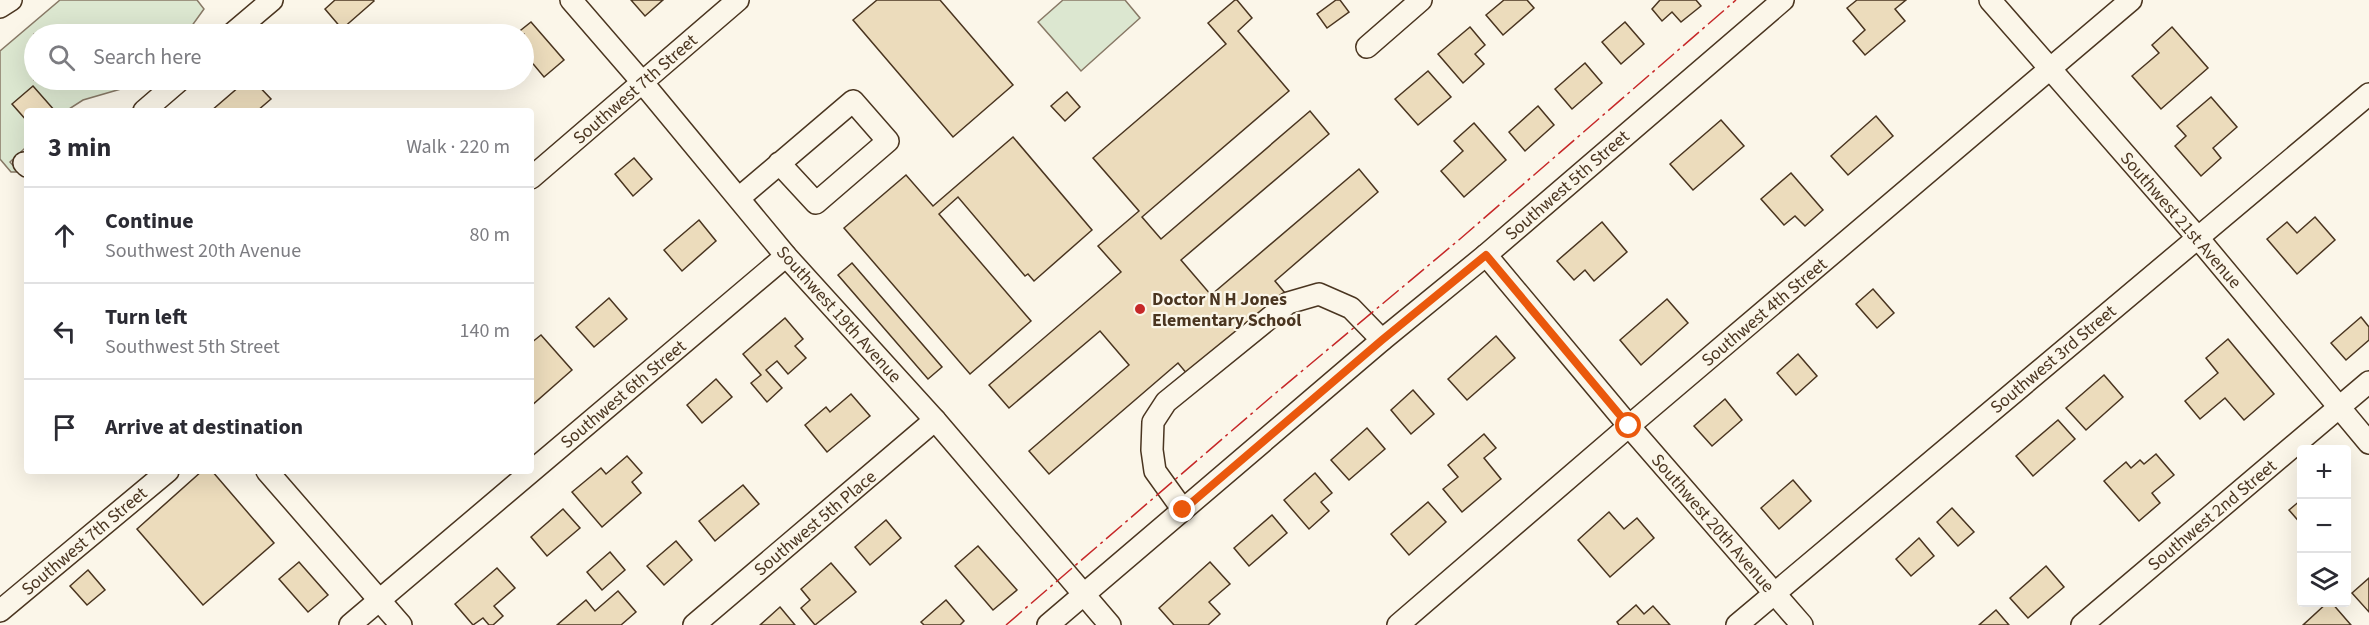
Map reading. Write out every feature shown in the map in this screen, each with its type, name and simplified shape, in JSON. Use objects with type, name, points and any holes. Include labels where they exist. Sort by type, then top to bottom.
[{"type":"street","points":[[0,7],[11,0]]},
{"type":"street","points":[[244,24],[272,0]]},
{"type":"street","name":"Southwest 19th Avenue","points":[[571,0],[786,256],[935,420],[1110,625]]},
{"type":"street","name":"Southwest 7th Street","points":[[534,175],[738,0]]},
{"type":"street","points":[[1367,47],[1421,0]]},
{"type":"street","name":"Southwest 5th Street","points":[[1048,625],[1382,340],[1486,255],[1783,0]]},
{"type":"street","name":"Southwest 21st Avenue","points":[[1990,0],[2198,238],[2369,443]]},
{"type":"street","name":"Southwest 4th Street","points":[[1398,625],[2131,0]]},
{"type":"street","points":[[147,108],[168,90]]},
{"type":"street","name":"Southwest 3rd Street","points":[[1737,625],[2369,94]]},
{"type":"street","points":[[739,198],[853,101],[888,141],[816,203],[780,164]]},
{"type":"street","name":"Southwest 20th Avenue","points":[[1486,255],[1629,426],[1802,625]]},
{"type":"street","name":"Southwest 6th Street","points":[[534,469],[786,256]]},
{"type":"street","points":[[1183,510],[1155,471],[1152,450],[1153,422],[1166,402],[1288,303],[1319,294],[1351,308],[1382,340]]},
{"type":"street","name":"Southwest 2nd Street","points":[[2082,625],[2369,382]]},
{"type":"street","name":"Southwest 5th Place","points":[[694,625],[935,420]]},
{"type":"street","name":"Southwest 7th Street","points":[[0,611],[164,474]]},
{"type":"street","points":[[270,474],[401,625]]},
{"type":"street","name":"Southwest 6th Street","points":[[350,625],[528,474]]},
{"type":"green space","points":[[60,0],[197,0],[204,9],[193,24],[32,24]]},
{"type":"green space","points":[[1063,0],[1125,0],[1140,18],[1081,71],[1038,22]]},
{"type":"green space","points":[[24,31],[24,90],[118,90],[83,100],[71,108],[24,108],[24,149],[10,162],[19,172],[11,172],[0,159],[0,51]]},
{"type":"building","points":[[335,0],[374,1],[348,24],[338,24],[325,9]]},
{"type":"building","points":[[631,0],[663,0],[645,16]]},
{"type":"building","points":[[877,0],[940,0],[1013,85],[953,137],[853,20]]},
{"type":"building","points":[[1235,0],[1252,18],[1238,31],[1289,91],[1142,217],[1161,239],[1310,111],[1329,134],[1181,260],[1211,295],[1359,169],[1378,192],[1275,281],[1285,293],[1188,375],[1178,363],[1049,474],[1029,451],[1129,365],[1100,331],[1009,408],[989,385],[1121,272],[1098,246],[1139,211],[1093,158],[1226,44],[1208,23]]},
{"type":"building","points":[[1336,0],[1340,0],[1349,12],[1327,28],[1317,14]]},
{"type":"building","points":[[1504,0],[1527,0],[1534,8],[1503,35],[1486,15]]},
{"type":"building","points":[[1660,0],[1696,0],[1701,6],[1681,22],[1672,12],[1662,21],[1652,9]]},
{"type":"building","points":[[1857,0],[1906,0],[1895,9],[1905,21],[1865,55],[1853,41],[1865,30],[1847,8]]},
{"type":"building","points":[[1625,22],[1644,44],[1621,64],[1602,42]]},
{"type":"building","points":[[534,25],[564,60],[544,77],[534,65]]},
{"type":"building","points":[[1470,27],[1485,45],[1475,54],[1484,64],[1463,83],[1438,54]]},
{"type":"building","points":[[2172,27],[2208,68],[2161,109],[2132,76],[2159,53],[2152,45]]},
{"type":"building","points":[[1585,63],[1602,83],[1572,109],[1555,89]]},
{"type":"building","points":[[1428,71],[1451,97],[1418,125],[1395,99]]},
{"type":"building","points":[[28,90],[37,90],[52,108],[24,108],[24,118],[12,104]]},
{"type":"building","points":[[235,90],[262,90],[271,99],[260,108],[214,108]]},
{"type":"building","points":[[1067,92],[1080,107],[1065,121],[1051,106]]},
{"type":"building","points":[[2211,97],[2237,127],[2213,148],[2221,158],[2201,176],[2175,146],[2186,136],[2177,126]]},
{"type":"building","points":[[1538,106],[1554,125],[1525,151],[1509,132]]},
{"type":"building","points":[[1876,116],[1893,136],[1848,175],[1831,156]]},
{"type":"building","points":[[1721,120],[1744,146],[1693,190],[1670,164]]},
{"type":"building","points":[[1474,123],[1506,160],[1464,197],[1441,171],[1463,151],[1454,141]]},
{"type":"building","points":[[1013,137],[1092,230],[1034,281],[1028,274],[1025,276],[958,197],[939,214],[1031,321],[970,374],[844,228],[906,175],[933,206]]},
{"type":"building","points":[[634,158],[652,179],[633,196],[615,174]]},
{"type":"building","points":[[1791,173],[1823,210],[1805,226],[1795,216],[1784,225],[1761,199]]},
{"type":"building","points":[[2315,217],[2335,240],[2297,274],[2267,239],[2287,222],[2297,233]]},
{"type":"building","points":[[699,220],[716,241],[682,271],[664,250]]},
{"type":"building","points":[[1602,222],[1627,252],[1594,281],[1585,270],[1574,280],[1557,261]]},
{"type":"building","points":[[852,263],[942,367],[928,379],[838,275]]},
{"type":"building","points":[[1873,289],[1894,313],[1877,328],[1856,304]]},
{"type":"building","points":[[609,298],[627,319],[594,347],[576,327]]},
{"type":"building","points":[[1667,299],[1688,323],[1641,365],[1620,340]]},
{"type":"building","points":[[2361,317],[2369,327],[2369,340],[2346,360],[2331,343]]},
{"type":"building","points":[[785,318],[803,339],[795,346],[806,358],[788,374],[777,361],[766,370],[782,388],[767,402],[751,383],[761,375],[743,354]]},
{"type":"building","points":[[541,335],[572,370],[534,403],[534,341]]},
{"type":"building","points":[[1496,336],[1515,358],[1467,400],[1448,379]]},
{"type":"building","points":[[2228,339],[2274,394],[2244,420],[2225,398],[2200,419],[2185,401],[2218,373],[2206,358]]},
{"type":"building","points":[[1798,354],[1817,376],[1796,395],[1777,373]]},
{"type":"building","points":[[2104,375],[2123,397],[2086,430],[2066,408]]},
{"type":"building","points":[[716,379],[732,397],[702,423],[687,405]]},
{"type":"building","points":[[1413,390],[1434,414],[1411,434],[1391,410]]},
{"type":"building","points":[[851,394],[870,416],[827,452],[805,425],[826,407],[830,412]]},
{"type":"building","points":[[1725,399],[1742,420],[1712,446],[1694,426]]},
{"type":"building","points":[[2058,420],[2075,439],[2033,476],[2016,456]]},
{"type":"building","points":[[1367,428],[1385,449],[1349,480],[1331,460]]},
{"type":"building","points":[[1484,434],[1496,448],[1484,458],[1501,479],[1462,512],[1443,489],[1458,477],[1448,465]]},
{"type":"building","points":[[2156,454],[2174,475],[2152,493],[2160,503],[2139,521],[2104,481],[2126,462],[2131,468],[2140,460],[2144,464]]},
{"type":"building","points":[[627,456],[642,473],[632,482],[641,493],[602,527],[572,492],[601,468],[606,474]]},
{"type":"building","points":[[1315,473],[1332,493],[1321,502],[1329,511],[1309,529],[1284,500]]},
{"type":"building","points":[[199,474],[215,474],[274,543],[203,605],[137,529]]},
{"type":"building","points":[[1793,480],[1811,501],[1779,529],[1761,508]]},
{"type":"building","points":[[743,485],[759,504],[715,541],[699,521]]},
{"type":"building","points":[[1428,502],[1446,522],[1409,555],[1391,534]]},
{"type":"building","points":[[2297,503],[2297,519],[2289,510]]},
{"type":"building","points":[[1952,508],[1974,532],[1958,546],[1937,522]]},
{"type":"building","points":[[563,509],[580,528],[547,556],[531,537]]},
{"type":"building","points":[[1609,512],[1624,529],[1637,518],[1654,538],[1610,577],[1578,540]]},
{"type":"building","points":[[1272,515],[1287,533],[1249,566],[1234,548]]},
{"type":"building","points":[[886,520],[901,538],[870,565],[855,547]]},
{"type":"building","points":[[1919,538],[1934,556],[1911,576],[1896,559]]},
{"type":"building","points":[[676,541],[692,560],[664,585],[647,566]]},
{"type":"building","points":[[978,546],[1017,590],[993,610],[955,566]]},
{"type":"building","points":[[610,552],[625,570],[602,590],[587,572]]},
{"type":"building","points":[[299,562],[328,595],[308,612],[279,579]]},
{"type":"building","points":[[1210,562],[1230,584],[1209,602],[1220,614],[1208,625],[1174,625],[1159,608]]},
{"type":"building","points":[[831,563],[856,592],[815,625],[801,608],[810,600],[801,589]]},
{"type":"building","points":[[2046,566],[2064,587],[2028,618],[2010,598]]},
{"type":"building","points":[[497,568],[515,588],[494,606],[503,616],[493,625],[489,625],[483,618],[473,625],[455,604]]},
{"type":"building","points":[[88,570],[105,590],[87,605],[70,586]]},
{"type":"building","points":[[2369,578],[2369,612],[2352,593]]},
{"type":"building","points":[[618,591],[636,612],[621,625],[557,625],[586,600],[595,611]]},
{"type":"building","points":[[946,600],[964,621],[960,625],[924,625],[921,622]]},
{"type":"building","points":[[1636,605],[1644,614],[1653,606],[1670,625],[1619,625],[1617,622]]},
{"type":"building","points":[[780,607],[795,625],[760,625]]},
{"type":"building","points":[[2323,607],[2335,607],[2351,625],[2303,625]]},
{"type":"building","points":[[1996,610],[2009,625],[1979,625]]},
{"type":"power","points":[[1006,625],[1271,397],[1460,239],[1736,0]]},
{"type":"place","name":"Doctor N H Jones Elementary School","points":[[1140,309]]},
{"type":"route","points":[[1183,510],[1382,340],[1486,255],[1629,426]]}]
